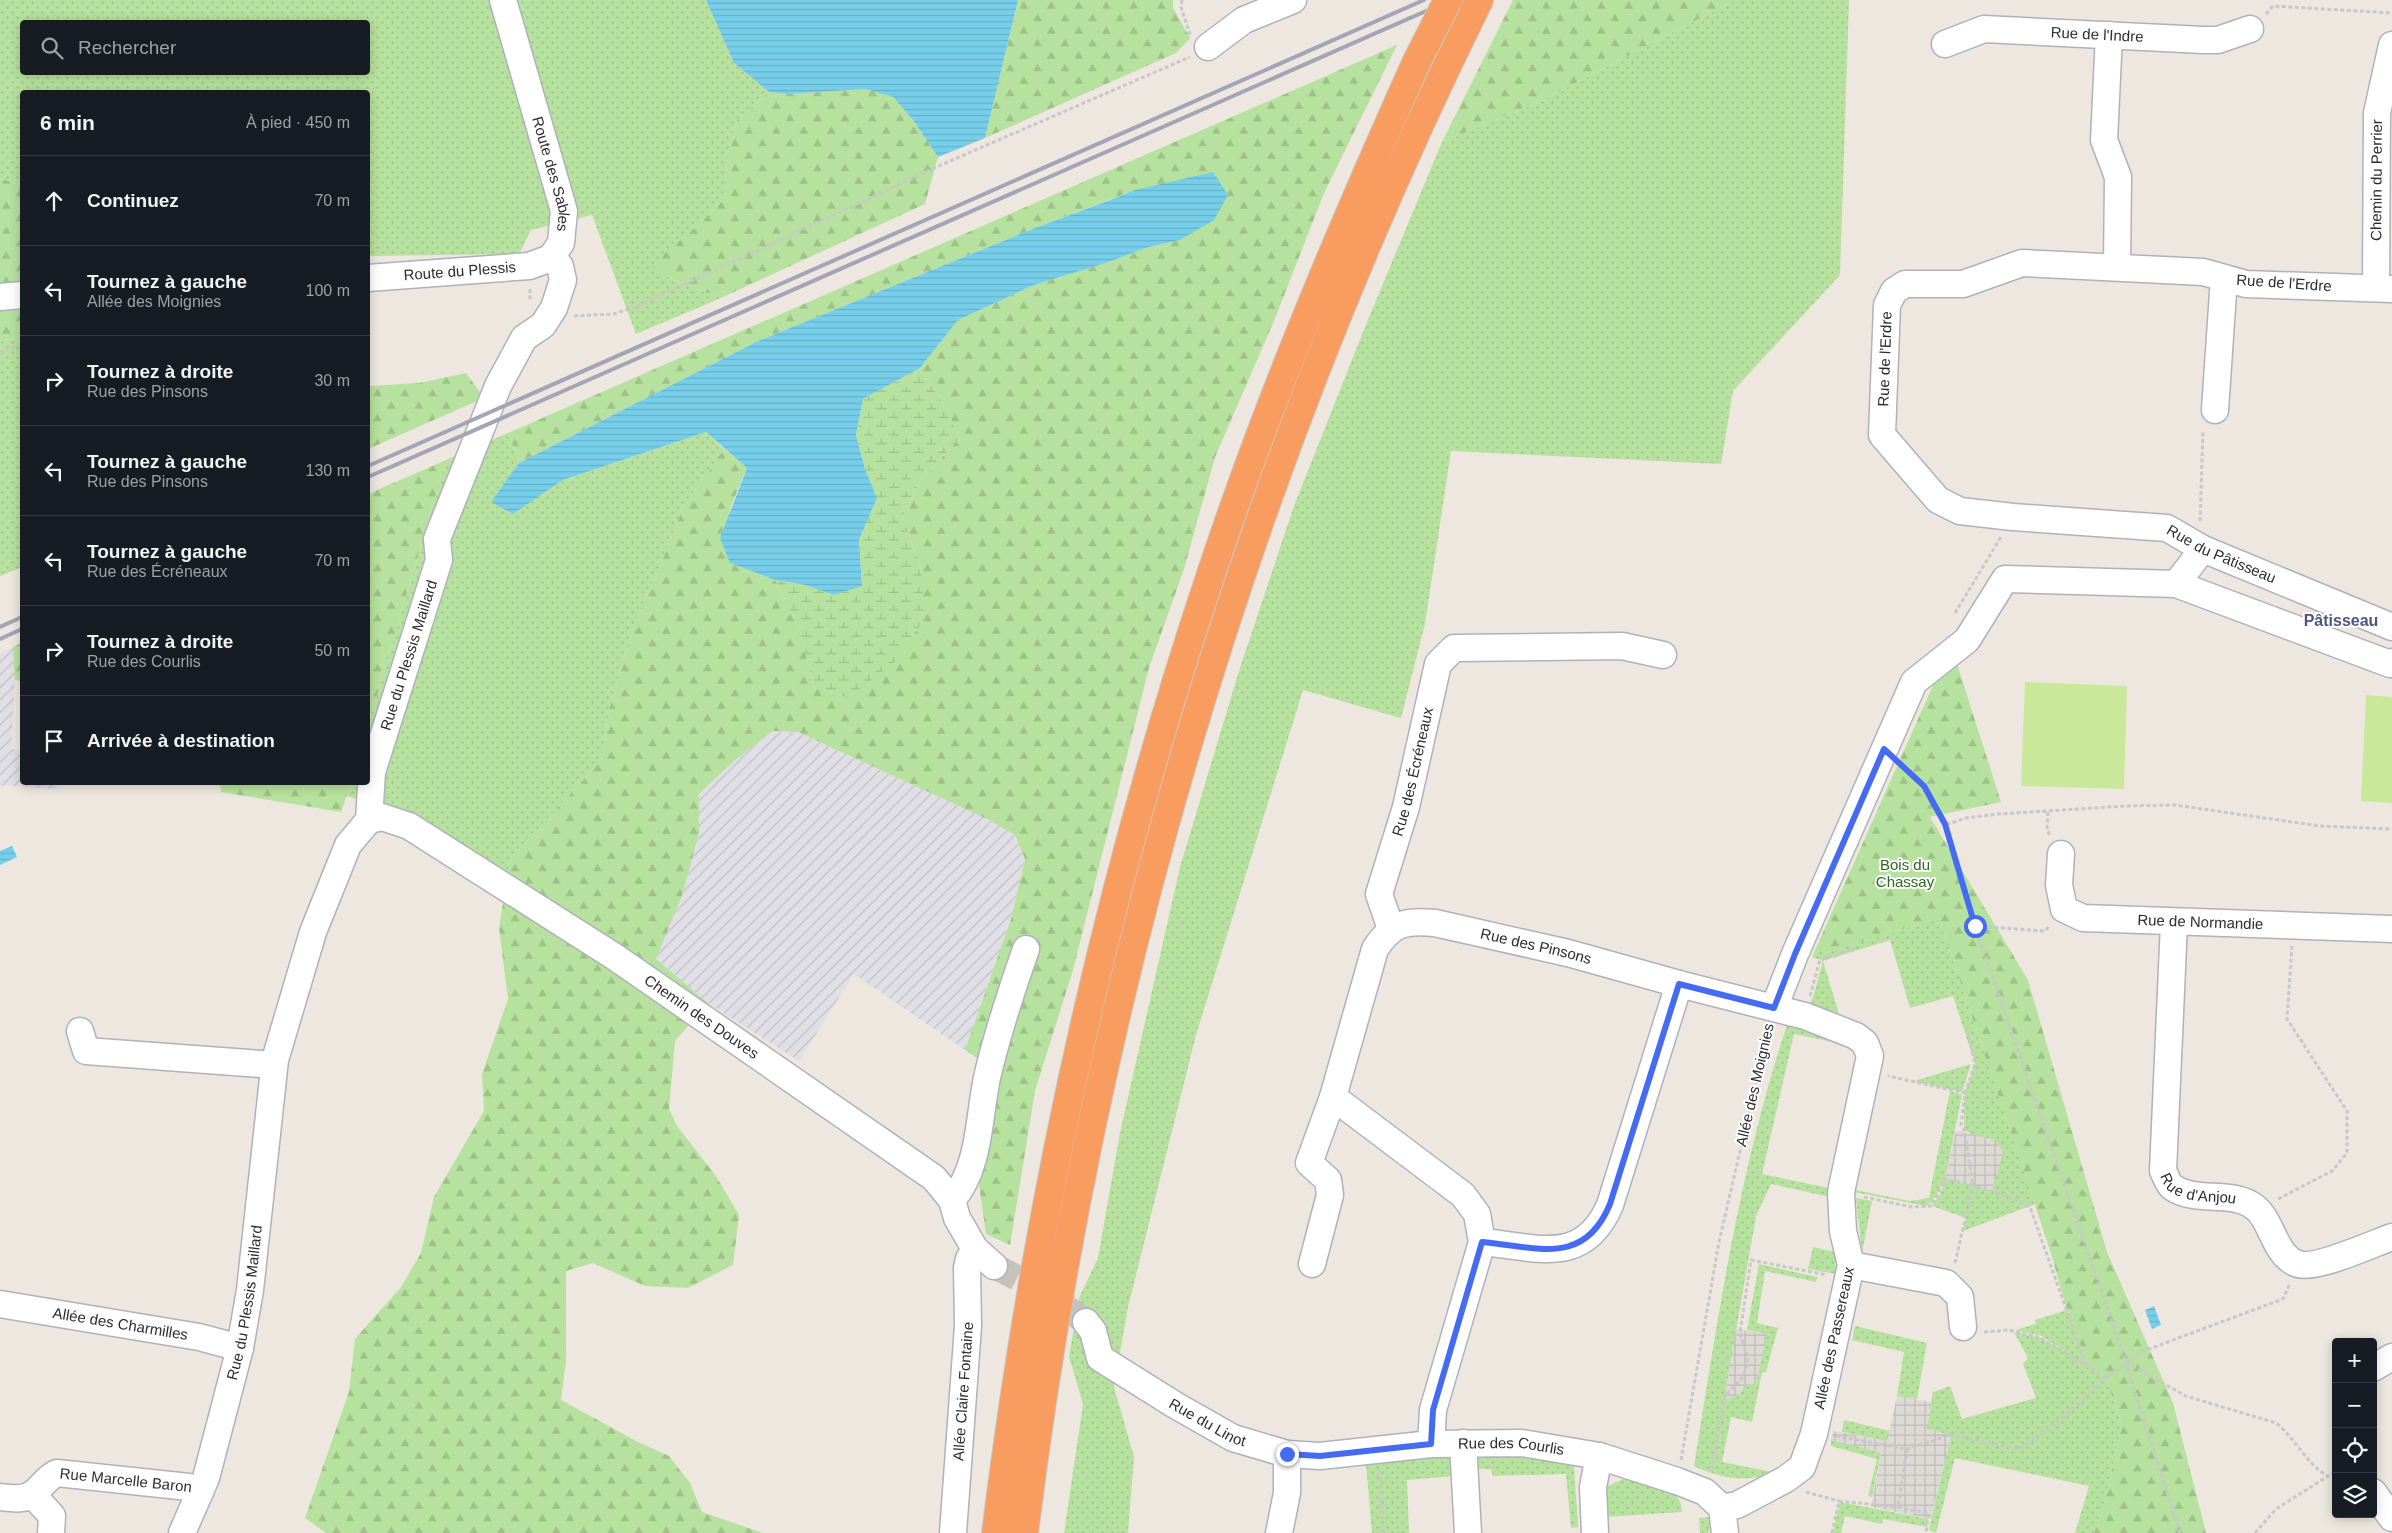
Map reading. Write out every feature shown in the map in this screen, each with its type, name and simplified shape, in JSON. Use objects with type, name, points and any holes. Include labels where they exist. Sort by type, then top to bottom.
[{"type":"highway","points":[[996,1533],[1015,1390],[1046,1205],[1093,984],[1141,801],[1211,575],[1273,402],[1355,200],[1448,0]]},
{"type":"highway","points":[[1024,1533],[1053,1331],[1084,1162],[1122,987],[1180,768],[1236,588],[1301,406],[1378,218],[1446,67],[1480,0]]},
{"type":"street","name":"Route des Sables","points":[[503,0],[564,211],[561,243],[550,258]]},
{"type":"street","points":[[1195,46],[1244,20],[1293,0]]},
{"type":"street","name":"Rue de l'Indre","points":[[1945,44],[1984,29],[2211,40],[2250,29]]},
{"type":"street","points":[[2109,35],[2104,140],[2118,177],[2118,267]]},
{"type":"street","name":"Chemin du Perrier","points":[[2384,289],[2377,113],[2392,45]]},
{"type":"street","name":"Route du Plessis","points":[[370,278],[529,266],[550,258]]},
{"type":"street","points":[[550,258],[560,266],[563,280],[554,308]]},
{"type":"street","name":"Rue de l'Erdre","points":[[2013,517],[1960,511],[1938,500],[1882,435],[1887,305],[1894,291],[1905,284],[1963,284],[2022,262],[2204,272],[2246,284],[2384,289]]},
{"type":"street","points":[[2215,410],[2224,278]]},
{"type":"street","points":[[0,297],[20,295]]},
{"type":"street","name":"Rue du Plessis Maillard","points":[[182,1533],[206,1478],[240,1348],[250,1290],[274,1065],[313,932],[348,845],[369,820],[372,772],[439,560],[437,539],[498,386],[524,338],[542,325],[554,308]]},
{"type":"street","name":"Rue du Pâtisseau","points":[[2013,517],[2167,528],[2197,545],[2392,627]]},
{"type":"street","points":[[2197,545],[2176,584],[2391,662]]},
{"type":"street","name":"Allée des Moignies","points":[[1774,1008],[1795,954],[1914,682],[1967,640],[2005,579],[2176,584]]},
{"type":"street","name":"Rue des Écréneaux","points":[[1391,929],[1379,894],[1406,807],[1438,664],[1454,648],[1622,646],[1664,655]]},
{"type":"street","name":"Chemin des Douves","points":[[369,820],[382,817],[409,826],[615,957],[934,1178],[952,1200],[957,1218],[975,1249],[994,1266]]},
{"type":"street","points":[[2061,854],[2059,885],[2064,908]]},
{"type":"street","name":"Rue de Normandie","points":[[2064,908],[2083,918],[2174,923],[2392,929]]},
{"type":"street","name":"Rue des Pinsons","points":[[1391,929],[1414,921],[1435,923],[1568,953],[1774,1008]]},
{"type":"street","name":"Rue d'Anjou","points":[[2174,923],[2163,1171],[2171,1187],[2189,1195],[2244,1201],[2259,1209],[2283,1253],[2297,1264]]},
{"type":"street","points":[[1312,1264],[1330,1195],[1328,1180],[1308,1163],[1333,1097],[1375,949],[1391,929]]},
{"type":"street","points":[[952,1200],[964,1184],[972,1163],[988,1072],[1002,1020],[1026,949]]},
{"type":"street","points":[[1482,1242],[1558,1249],[1577,1245],[1590,1237],[1603,1222],[1679,984]]},
{"type":"street","name":"Allée des Passereaux","points":[[1718,1511],[1737,1505],[1786,1479],[1802,1467],[1814,1431],[1849,1272],[1843,1231],[1841,1192],[1870,1056],[1865,1043],[1856,1036],[1805,1016],[1774,1008]]},
{"type":"street","points":[[80,1031],[86,1051],[274,1065]]},
{"type":"street","points":[[1333,1097],[1463,1195],[1477,1214],[1482,1242],[1433,1410],[1431,1444]]},
{"type":"street","points":[[2297,1264],[2312,1266],[2392,1237]]},
{"type":"street","name":"Allée Claire Fontaine","points":[[954,1533],[968,1326],[967,1268],[968,1259],[975,1249]]},
{"type":"street","points":[[1849,1272],[1946,1283],[1960,1297],[1962,1327]]},
{"type":"street","name":"Allée des Charmilles","points":[[0,1304],[199,1337],[240,1348]]},
{"type":"street","name":"Rue du Linot","points":[[1086,1322],[1093,1331],[1100,1358],[1175,1406],[1233,1438],[1287,1454]]},
{"type":"street","points":[[2377,1366],[2392,1357]]},
{"type":"street","name":"Rue des Courlis","points":[[1287,1454],[1320,1456],[1431,1444],[1522,1442],[1599,1456],[1678,1481],[1718,1511]]},
{"type":"street","points":[[1463,1443],[1468,1533]]},
{"type":"street","points":[[1279,1533],[1287,1493],[1287,1454]]},
{"type":"street","points":[[1595,1533],[1593,1487],[1599,1456]]},
{"type":"street","name":"Rue Marcelle Baron","points":[[32,1494],[49,1477],[57,1473],[189,1487],[200,1492]]},
{"type":"street","points":[[0,1497],[20,1498],[32,1494],[52,1516],[51,1533]]},
{"type":"street","points":[[2377,1497],[2392,1518]]},
{"type":"path","points":[[1182,0],[1180,7],[1195,46]]},
{"type":"path","points":[[2250,29],[2273,6],[2392,13]]},
{"type":"path","points":[[554,308],[573,316],[614,314],[640,305],[943,164],[1179,62],[1195,46]]},
{"type":"path","points":[[1179,62],[1195,46]]},
{"type":"path","points":[[0,353],[20,343]]},
{"type":"path","points":[[2197,545],[2200,528],[2204,426],[2215,410]]},
{"type":"path","points":[[1884,749],[1924,786],[1945,824],[1975,926],[2126,1363],[2180,1533]]},
{"type":"path","points":[[1945,824],[1966,818],[1998,814],[2125,806],[2175,805],[2320,826],[2392,829]]},
{"type":"path","points":[[1975,926],[2045,931],[2064,908]]},
{"type":"path","points":[[2259,1209],[2332,1171],[2347,1153],[2347,1110],[2287,1019],[2293,926]]},
{"type":"path","points":[[1805,1016],[1820,960],[1855,948]]},
{"type":"path","name":"Allée des Moignies","points":[[1678,1481],[1719,1242],[1774,1008]]},
{"type":"path","points":[[1950,1287],[1973,1185],[1964,1129],[1960,1125],[1965,1093],[1975,1064],[1966,1025]]},
{"type":"path","points":[[1866,1070],[1965,1093]]},
{"type":"path","points":[[1841,1192],[1912,1207],[1932,1206],[1945,1179],[1973,1185],[2013,1198],[2030,1207],[2086,1365]]},
{"type":"path","points":[[1718,1511],[1725,1396],[1744,1376],[1748,1358],[1740,1333],[1752,1260],[1849,1272]]},
{"type":"path","points":[[1814,1431],[1907,1450],[1952,1435],[2019,1449],[2074,1410],[2106,1378],[2141,1352],[2284,1299],[2297,1264]]},
{"type":"path","points":[[1962,1327],[1985,1332],[2009,1330],[2040,1338],[2106,1378]]},
{"type":"path","points":[[2126,1363],[2186,1396],[2276,1424],[2287,1432],[2320,1471],[2327,1476]]},
{"type":"path","points":[[1378,1450],[1383,1533]]},
{"type":"path","points":[[1898,1507],[1907,1450]]},
{"type":"path","points":[[2255,1533],[2276,1509],[2332,1473]]},
{"type":"path","points":[[1786,1479],[1795,1490],[1839,1500],[1898,1507],[1929,1514],[1926,1533]]},
{"type":"path","points":[[1832,1533],[1839,1500]]},
{"type":"shaded area","points":[[13,647],[15,680],[11,749],[20,750],[20,785],[57,785],[57,789],[0,785],[0,653]]},
{"type":"shaded area","points":[[773,731],[798,732],[989,820],[1015,835],[1025,859],[1011,919],[965,1050],[854,974],[799,1061],[708,1003],[656,959],[683,893],[699,833],[699,794],[733,762]]},
{"type":"shaded area","points":[[1956,1130],[1995,1140],[2003,1152],[1992,1191],[1945,1179]]},
{"type":"shaded area","points":[[1736,1329],[1767,1334],[1756,1384],[1742,1386],[1740,1394],[1724,1400]]},
{"type":"shaded area","points":[[1897,1396],[1932,1402],[1927,1429],[1951,1435],[1931,1519],[1871,1507],[1881,1453],[1831,1440],[1833,1431],[1887,1441]]},
{"type":"green space","points":[[0,0],[706,0],[734,63],[769,92],[737,120],[728,154],[723,200],[696,227],[662,275],[721,298],[636,334],[592,215],[531,230],[519,254],[370,256],[370,90],[20,90],[20,184],[0,179]]},
{"type":"green space","points":[[1018,0],[1173,0],[1173,8],[1190,38],[1176,53],[985,138]]},
{"type":"green space","points":[[1513,0],[1735,0],[1539,102],[1442,142]]},
{"type":"green space","points":[[1735,0],[1849,0],[1840,275],[1733,391],[1721,464],[1451,451],[1425,624],[1401,718],[1303,690],[1196,1035],[1128,1307],[1114,1387],[1134,1457],[1128,1533],[1064,1533],[1083,1404],[1069,1357],[1079,1298],[1098,1258],[1120,1133],[1180,867],[1239,671],[1294,506],[1365,327],[1442,142],[1539,102]]},
{"type":"green space","points":[[1397,45],[1324,193],[1274,321],[1215,457],[1184,569],[1149,668],[1073,970],[1035,1091],[1010,1245],[986,1234],[977,1171],[996,1071],[965,1050],[1011,919],[1025,859],[1015,835],[989,820],[798,732],[773,731],[733,762],[699,794],[699,833],[683,893],[656,959],[708,1003],[675,1041],[669,1109],[677,1126],[716,1176],[739,1215],[733,1265],[688,1288],[645,1286],[593,1263],[566,1271],[566,1361],[561,1400],[638,1442],[669,1456],[690,1483],[702,1512],[763,1533],[326,1533],[305,1518],[349,1392],[355,1339],[401,1287],[421,1253],[434,1197],[484,1111],[482,1074],[508,999],[499,928],[510,859],[601,761],[609,710],[632,630],[683,507],[724,449],[747,467],[730,509],[730,563],[775,580],[799,628],[814,687],[848,698],[871,679],[921,570],[903,517],[919,482],[960,438],[944,405],[920,368],[958,320],[1034,285],[1109,262],[1145,248],[1180,240],[1135,190],[1035,228],[756,342],[519,463],[508,433]]},
{"type":"green space","points":[[867,89],[893,97],[913,120],[938,157],[925,204],[721,298],[662,275],[653,266],[723,200],[728,154],[737,120],[769,92],[787,94]]},
{"type":"green space","points":[[0,179],[20,184],[20,337],[0,341]]},
{"type":"green space","points":[[20,337],[20,568],[0,576],[0,341]]},
{"type":"green space","points":[[920,368],[944,405],[960,438],[919,482],[903,517],[921,570],[924,619],[898,659],[848,698],[814,687],[799,628],[775,580],[805,585],[834,595],[862,585],[859,540],[877,498],[865,469],[856,435],[863,399]]},
{"type":"green space","points":[[466,373],[484,398],[370,448],[370,386],[419,383]]},
{"type":"green space","points":[[706,432],[724,449],[683,507],[632,630],[609,710],[601,761],[510,859],[507,878],[406,816],[347,796],[350,785],[370,785],[370,719],[446,460],[508,433],[519,463],[492,502],[513,514],[563,480]]},
{"type":"green space","points":[[446,460],[370,719],[370,493]]},
{"type":"green space","points":[[20,644],[20,681],[15,680],[13,647]]},
{"type":"green space","name":"Bois du Chassay","points":[[1951,645],[2001,802],[1930,817],[2028,980],[2107,1252],[2173,1403],[2206,1533],[2094,1533],[2104,1505],[2122,1425],[2106,1378],[2086,1365],[2067,1310],[2050,1250],[1939,918],[1812,957]]},
{"type":"green space","points":[[2025,682],[2127,686],[2124,789],[2021,786]]},
{"type":"green space","points":[[2366,695],[2392,697],[2392,803],[2361,801]]},
{"type":"green space","points":[[220,785],[350,785],[341,812],[221,792]]},
{"type":"green space","points":[[1939,918],[2035,1204],[1963,1231],[1966,1218],[1932,1206],[1941,1193],[1944,1181],[1932,1202],[1926,1206],[1854,1192],[1855,1190],[1910,1201],[1929,1198],[1950,1091],[1962,1095],[1945,1179],[1995,1140],[1972,1135],[1964,1129],[1964,1098],[1975,1063],[1953,996],[1910,1008],[1890,940],[1823,961],[1812,957]]},
{"type":"green space","points":[[1823,961],[1839,1014],[1811,1004]]},
{"type":"green space","points":[[1787,1025],[1842,1044],[1794,1034],[1762,1174],[1833,1189],[1830,1197],[1771,1184],[1756,1216],[1724,1400],[1740,1394],[1767,1334],[1747,1330],[1759,1264],[1817,1277],[1816,1282],[1765,1271],[1757,1323],[1778,1328],[1766,1372],[1762,1372],[1752,1422],[1731,1417],[1722,1462],[1777,1473],[1755,1478],[1725,1477],[1694,1466],[1721,1299],[1743,1189],[1770,1079]]},
{"type":"green space","points":[[1971,1064],[1962,1092],[1914,1081]]},
{"type":"green space","points":[[1856,1198],[1872,1201],[1862,1253]]},
{"type":"green space","points":[[1813,1247],[1835,1252],[1836,1274],[1808,1269]]},
{"type":"green space","points":[[2067,1310],[2086,1365],[2106,1378],[2122,1425],[2104,1505],[2094,1533],[2075,1533],[2089,1486],[1955,1458],[1936,1533],[1929,1530],[1951,1435],[1926,1429],[1933,1392],[1950,1386],[1962,1419],[2036,1398],[2023,1364],[2028,1358],[2014,1332],[2041,1338],[2068,1354],[2042,1336],[2015,1330],[2036,1324],[2035,1320]]},
{"type":"green space","points":[[1855,1326],[1927,1343],[1917,1399],[1897,1396],[1904,1352],[1852,1340]]},
{"type":"green space","points":[[1844,1420],[1890,1431],[1887,1441],[1842,1432]]},
{"type":"green space","points":[[1831,1440],[1881,1452],[1872,1497],[1868,1496],[1877,1459],[1831,1446]]},
{"type":"green space","points":[[1494,1452],[1541,1458],[1574,1465],[1578,1527],[1571,1528],[1566,1474],[1493,1476],[1491,1469],[1474,1469],[1475,1462],[1480,1456]]},
{"type":"green space","points":[[1452,1456],[1454,1476],[1407,1480],[1409,1533],[1372,1533],[1366,1464]]},
{"type":"green space","points":[[1623,1479],[1661,1486],[1669,1490],[1676,1496],[1682,1512],[1606,1517],[1605,1494],[1608,1486]]},
{"type":"green space","points":[[1840,1502],[1928,1519],[1927,1527],[1883,1519],[1882,1524],[1845,1516],[1841,1533],[1833,1533]]},
{"type":"green space","points":[[1710,1517],[1709,1533],[1700,1533],[1699,1518]]},
{"type":"water","points":[[706,0],[1018,0],[985,138],[938,157],[913,120],[893,97],[866,89],[787,94],[769,92],[734,63]]},
{"type":"water","points":[[1213,172],[1228,195],[1214,220],[1180,240],[1145,248],[1109,262],[1034,285],[958,320],[920,368],[863,399],[856,435],[865,469],[877,498],[859,540],[862,586],[834,595],[805,585],[775,580],[730,563],[720,538],[747,468],[706,432],[563,480],[513,514],[491,502],[519,463],[756,342],[1035,228],[1135,190]]},
{"type":"water","points":[[12,846],[17,857],[0,865],[0,851]]},
{"type":"water","points":[[2154,1306],[2161,1325],[2152,1329],[2145,1310]]},
{"type":"tunnel","points":[[994,1266],[1041,1290],[1086,1322]]},
{"type":"railway","points":[[370,465],[1424,0]]},
{"type":"railway","points":[[370,476],[1451,0]]},
{"type":"railway","points":[[0,627],[20,618]]},
{"type":"railway","points":[[0,639],[20,630]]},
{"type":"district","name":"Pâtisseau","points":[[2341,620]]},
{"type":"route","points":[[1287,1454],[1320,1456],[1431,1444],[1433,1410],[1482,1242],[1558,1249],[1577,1245],[1590,1237],[1603,1222],[1679,984],[1774,1008],[1795,954],[1884,749],[1924,786],[1945,824],[1975,926]]}]
